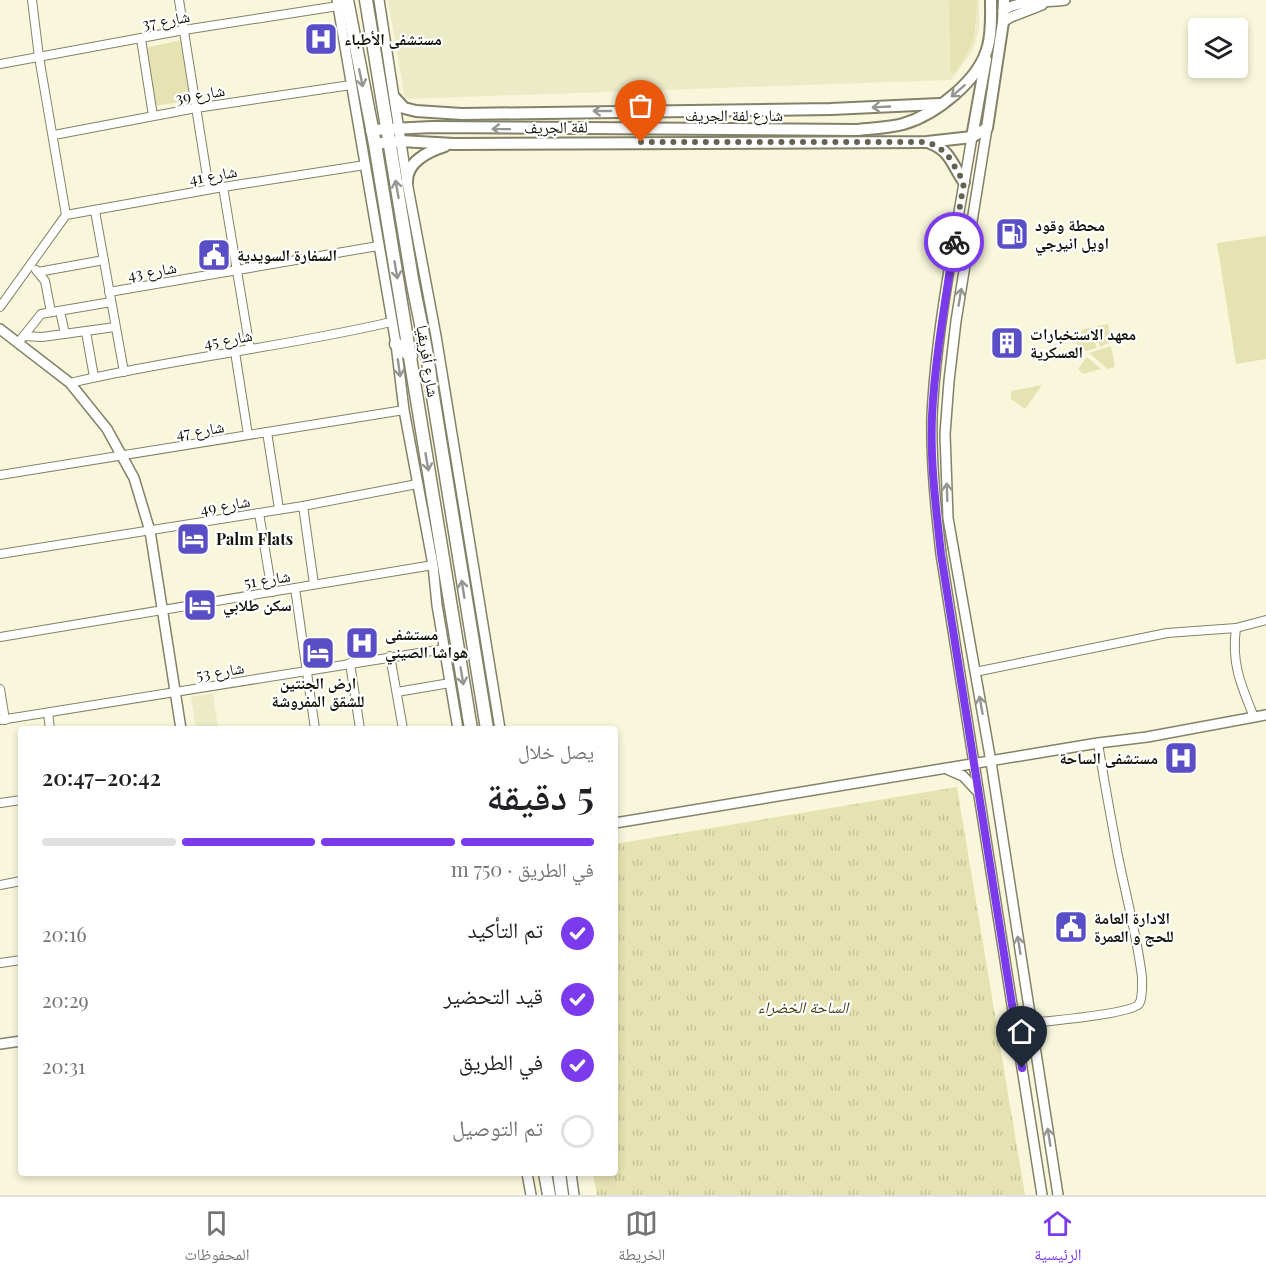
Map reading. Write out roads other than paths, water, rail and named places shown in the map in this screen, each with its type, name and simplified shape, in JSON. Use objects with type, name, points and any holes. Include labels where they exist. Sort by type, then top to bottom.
[{"type":"highway","name":"شارع أفريقيا","points":[[366,0],[392,128],[411,274],[428,355],[486,726]]},
{"type":"highway","name":"شارع أفريقيا","points":[[341,2],[375,144],[471,726]]},
{"type":"highway","points":[[428,355],[436,336]]},
{"type":"highway","points":[[396,344],[411,356]]},
{"type":"highway","points":[[437,518],[452,515]]},
{"type":"highway","points":[[474,653],[488,659]]},
{"type":"highway","points":[[546,1176],[549,1195]]},
{"type":"highway","points":[[559,1176],[562,1195]]},
{"type":"main road","name":"شارع لفة الجريف","points":[[392,128],[857,130],[901,125],[923,117],[966,84],[988,47],[991,0]]},
{"type":"main road","points":[[987,128],[1003,11]]},
{"type":"main road","points":[[972,137],[988,47]]},
{"type":"main road","points":[[395,98],[404,108],[416,111],[483,114],[831,109],[939,104]]},
{"type":"main road","points":[[371,130],[392,128]]},
{"type":"main road","name":"لفة الجريف","points":[[375,144],[394,142],[454,144],[927,142],[972,137],[987,128]]},
{"type":"main road","points":[[927,142],[946,152],[964,182]]},
{"type":"main road","points":[[407,182],[409,171],[419,159],[429,151],[454,144]]},
{"type":"street","points":[[0,307],[66,215],[39,57],[32,0]]},
{"type":"street","points":[[179,0],[209,189]]},
{"type":"street","name":"شارع أفريقيا","points":[[380,0],[395,98],[392,128]]},
{"type":"street","points":[[1003,11],[1011,17],[1047,3],[1065,0]]},
{"type":"street","name":"شارع 37","points":[[0,64],[341,2]]},
{"type":"street","name":"شارع أفريقيا","points":[[341,2],[351,85],[396,344],[404,410],[433,566],[437,605],[457,726]]},
{"type":"street","points":[[141,39],[153,116]]},
{"type":"street","name":"شارع 39","points":[[54,135],[196,108],[351,85]]},
{"type":"street","points":[[987,128],[956,321],[946,416],[947,499],[953,552],[991,762],[1058,1195]]},
{"type":"street","points":[[972,137],[942,321],[932,415],[934,488],[941,554],[1042,1195]]},
{"type":"street","name":"شارع أفريقيا","points":[[394,142],[407,182],[436,336],[499,726]]},
{"type":"street","name":"شارع 41","points":[[66,215],[209,189],[365,165]]},
{"type":"street","points":[[223,187],[250,349]]},
{"type":"street","points":[[95,210],[124,372]]},
{"type":"street","name":"شارع 43","points":[[109,292],[378,246]]},
{"type":"street","points":[[38,272],[104,260]]},
{"type":"street","points":[[30,266],[45,281],[65,334]]},
{"type":"street","points":[[21,340],[38,316],[111,302]]},
{"type":"street","name":"شارع 45","points":[[70,383],[331,336],[391,322]]},
{"type":"street","points":[[21,340],[115,327]]},
{"type":"street","points":[[0,329],[21,340],[70,383],[107,429],[139,490],[150,531],[164,610],[180,726]]},
{"type":"street","points":[[86,332],[94,377]]},
{"type":"street","points":[[235,352],[248,435]]},
{"type":"street","name":"شارع 47","points":[[0,474],[404,410]]},
{"type":"street","points":[[932,415],[946,416]]},
{"type":"street","points":[[267,432],[279,509]]},
{"type":"street","name":"شارع 49","points":[[0,554],[303,506],[417,484]]},
{"type":"street","points":[[303,506],[315,584]]},
{"type":"street","points":[[259,513],[272,592]]},
{"type":"street","points":[[941,554],[953,552]]},
{"type":"street","name":"شارع 51","points":[[0,637],[433,566]]},
{"type":"street","points":[[295,588],[315,726]]},
{"type":"street","points":[[975,672],[1167,633],[1236,628],[1266,620]]},
{"type":"street","points":[[1236,628],[1233,647],[1237,675],[1254,717]]},
{"type":"street","name":"شارع 53","points":[[3,720],[444,649]]},
{"type":"street","points":[[390,656],[403,726]]},
{"type":"street","points":[[350,663],[360,726]]},
{"type":"street","points":[[397,692],[450,683]]},
{"type":"street","points":[[0,689],[3,720]]},
{"type":"street","points":[[48,713],[50,726]]},
{"type":"street","points":[[618,824],[1098,743],[1147,737],[1266,715]]},
{"type":"street","points":[[1031,1023],[1119,1012],[1134,1008],[1142,996],[1142,979],[1133,925],[1098,743]]},
{"type":"street","points":[[946,770],[963,776],[980,795]]},
{"type":"street","points":[[0,803],[18,800]]},
{"type":"street","points":[[0,885],[18,882]]},
{"type":"street","points":[[0,963],[18,960]]},
{"type":"street","points":[[0,1044],[18,1041]]},
{"type":"street","points":[[528,1176],[531,1195]]},
{"type":"street","points":[[571,1176],[574,1195]]},
{"type":"place","name":"مستشفی الأطباء","points":[[321,39]]},
{"type":"place","name":"محطة وقود اويل انيرجي","points":[[1012,234]]},
{"type":"place","name":"السفارة السويدية","points":[[214,255]]},
{"type":"place","name":"معهد الاستخبارات العسكرية","points":[[1007,343]]},
{"type":"place","name":"Palm Flats","points":[[193,539]]},
{"type":"place","name":"سكن طلابي","points":[[200,605]]},
{"type":"place","name":"مستشفى هواشا الصيني","points":[[362,643]]},
{"type":"place","name":"ارض الجنتين للشقق المفروشة","points":[[318,653]]},
{"type":"place","name":"مستشفى الساحة","points":[[1181,758]]},
{"type":"place","name":"الادارة العامة للحج و العمرة","points":[[1071,927]]},
{"type":"park label","name":"الساحة الخضراء","points":[[803,1007]]}]
